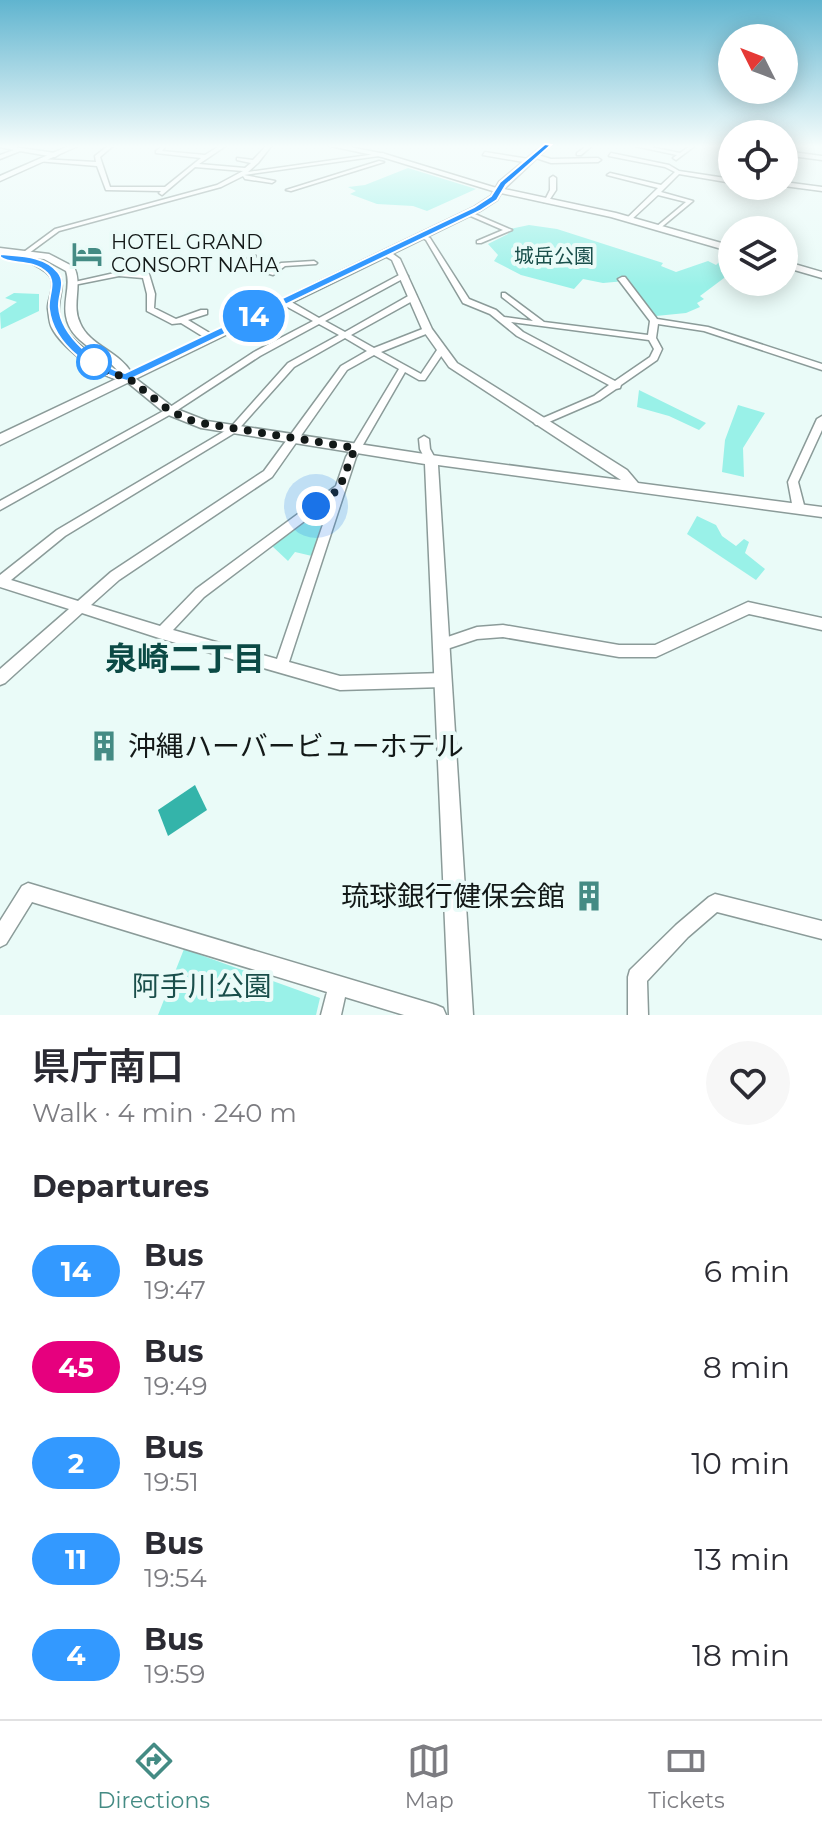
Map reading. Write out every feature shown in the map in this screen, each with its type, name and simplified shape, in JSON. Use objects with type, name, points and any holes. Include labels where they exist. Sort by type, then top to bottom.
[{"type":"main road","points":[[0,440],[422,236],[494,198],[498,192]]},
{"type":"main road","points":[[509,192],[629,219],[718,245]]},
{"type":"main road","points":[[0,254],[63,262],[73,273],[70,307],[75,326],[123,366],[127,377]]},
{"type":"main road","points":[[22,255],[40,263],[56,276],[54,316],[66,339],[108,373],[127,377]]},
{"type":"main road","points":[[798,268],[822,275]]},
{"type":"street","points":[[148,206],[163,192]]},
{"type":"street","points":[[22,255],[57,230],[202,192]]},
{"type":"street","points":[[546,201],[551,192]]},
{"type":"street","points":[[629,219],[657,192]]},
{"type":"street","points":[[658,228],[690,201],[666,192]]},
{"type":"street","points":[[468,213],[509,230],[479,242]]},
{"type":"street","points":[[422,236],[428,239],[466,301],[617,386]]},
{"type":"street","points":[[386,253],[396,259],[440,352],[466,376],[622,473],[634,487]]},
{"type":"street","points":[[234,264],[247,263],[253,256]]},
{"type":"street","points":[[270,273],[283,264],[314,263]]},
{"type":"street","points":[[455,280],[464,273]]},
{"type":"street","points":[[74,283],[119,274],[146,276],[151,294],[150,309],[175,322],[204,312]]},
{"type":"street","points":[[0,506],[170,411],[257,354],[404,276]]},
{"type":"street","points":[[622,279],[654,321],[705,329],[822,367]]},
{"type":"street","points":[[505,295],[541,323]]},
{"type":"street","points":[[0,582],[61,533],[233,430],[291,365],[413,297]]},
{"type":"street","points":[[285,302],[422,378],[440,352]]},
{"type":"street","points":[[501,318],[652,338]]},
{"type":"street","points":[[182,320],[210,337]]},
{"type":"street","points":[[539,423],[597,398],[654,358],[658,349],[652,338],[654,321]]},
{"type":"street","points":[[0,678],[115,576],[268,474],[344,368],[372,352],[428,330]]},
{"type":"street","points":[[281,666],[355,448],[403,369]]},
{"type":"street","points":[[127,377],[170,411],[195,422],[233,430],[431,460],[822,512]]},
{"type":"street","points":[[799,509],[793,482],[822,419]]},
{"type":"street","points":[[424,439],[431,460],[461,1015]]},
{"type":"street","points":[[162,633],[200,593],[339,489]]},
{"type":"street","points":[[0,582],[162,633],[340,683],[444,680]]},
{"type":"street","points":[[441,645],[477,633],[503,631],[619,651],[656,651],[748,608],[822,624]]},
{"type":"street","points":[[0,938],[28,892],[436,1015]]},
{"type":"street","points":[[638,1015],[637,977],[715,903],[822,930]]},
{"type":"street","points":[[331,1015],[338,986]]},
{"type":"green space","points":[[469,192],[427,211],[413,206],[377,204],[350,194]]},
{"type":"green space","name":"城岳公園","points":[[529,225],[557,229],[663,263],[661,266],[676,272],[708,261],[718,263],[718,282],[700,296],[704,299],[697,303],[700,307],[686,313],[656,316],[625,281],[603,283],[583,279],[574,289],[521,275],[494,261],[498,255],[488,244],[508,234],[510,229]]},
{"type":"green space","points":[[14,293],[39,294],[39,311],[1,329],[0,313],[17,302],[5,298]]},
{"type":"green space","points":[[639,390],[706,423],[699,430],[669,416],[637,407]]},
{"type":"green space","points":[[738,405],[765,413],[743,448],[744,477],[722,472],[725,440]]},
{"type":"green space","points":[[328,502],[312,556],[295,552],[288,561],[271,545]]},
{"type":"green space","points":[[697,516],[716,525],[722,536],[736,546],[744,539],[749,542],[745,553],[765,569],[756,580],[687,534]]},
{"type":"green space","name":"阿手川公園","points":[[184,949],[320,998],[316,1015],[158,1015]]},
{"type":"shaded area","points":[[195,785],[207,810],[168,836],[158,810]]},
{"type":"bus line","name":"14","points":[[0,257],[34,261],[53,273],[58,283],[53,305],[57,327],[66,339],[108,373],[127,377],[477,209],[497,192]]},
{"type":"place","name":"HOTEL GRAND CONSORT NAHA","points":[[87,254]]},
{"type":"place","name":"沖縄ハーバービューホテル","points":[[104,746]]},
{"type":"place","name":"琉球銀行健保会館","points":[[589,896]]},
{"type":"district","name":"泉崎二丁目","points":[[185,659]]},
{"type":"route","points":[[94,362],[108,373],[127,377],[170,411],[195,422],[355,448],[339,489],[316,506]]}]
